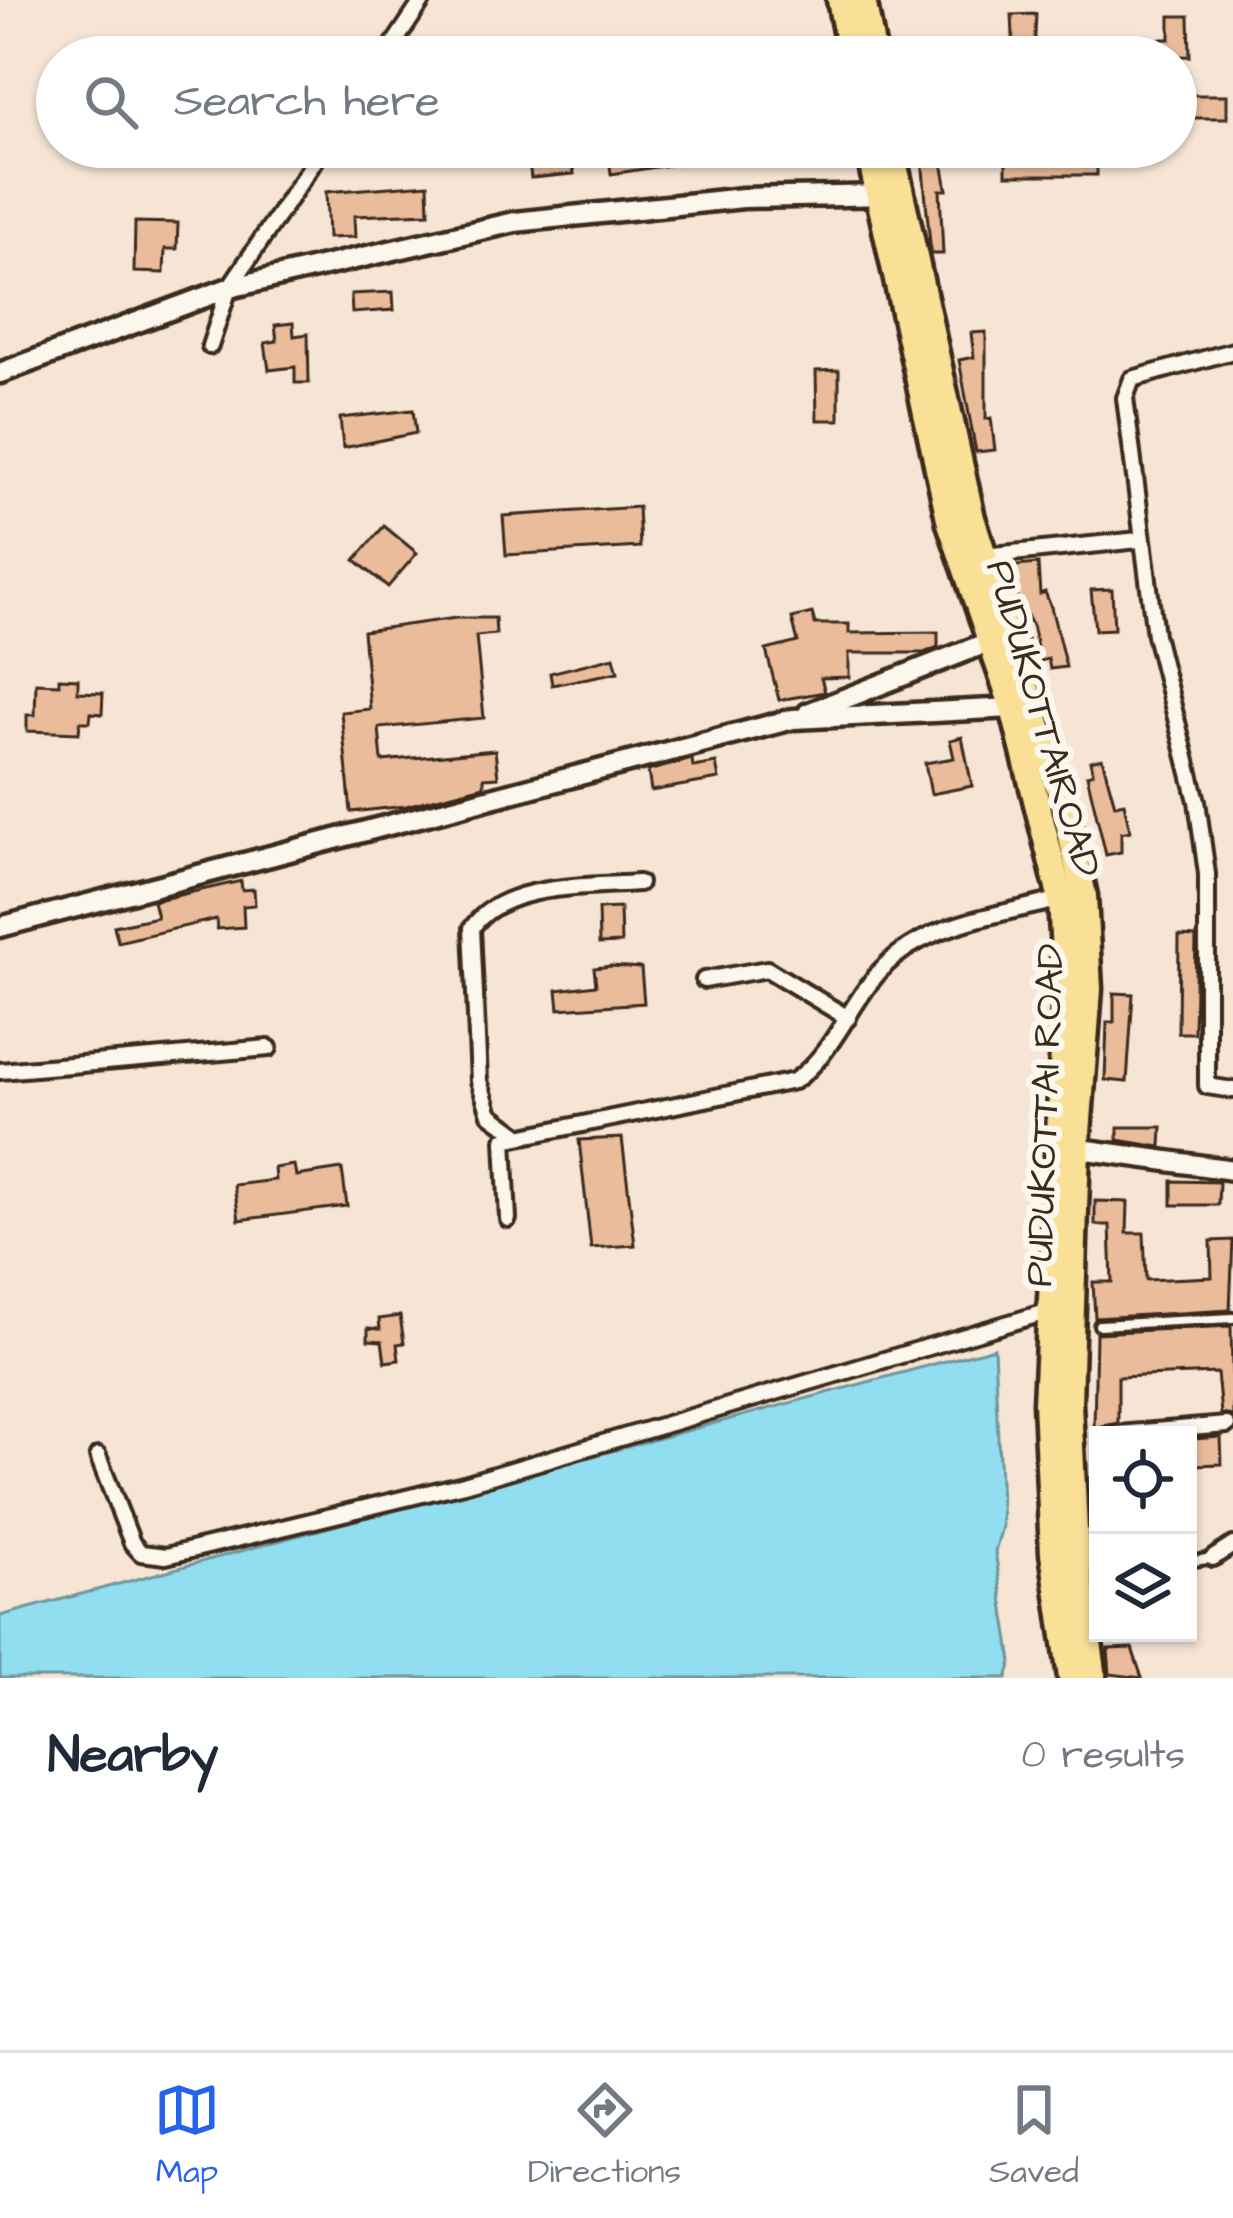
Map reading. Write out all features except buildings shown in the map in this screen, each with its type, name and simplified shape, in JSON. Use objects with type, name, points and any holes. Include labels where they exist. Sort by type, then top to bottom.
[{"type":"highway","points":[[840,0],[847,36]]},
{"type":"highway","points":[[863,0],[870,36]]},
{"type":"highway","name":"PUDUKOTTAIROAD","points":[[877,168],[889,195],[950,524],[1013,708],[1061,899],[1067,1147]]},
{"type":"highway","name":"PUDUKOTTAI ROAD","points":[[890,168],[889,195],[984,556],[1064,804],[1084,896],[1089,989],[1067,1147],[1057,1322],[1089,1574]]},
{"type":"highway","points":[[1057,1322],[1046,1403],[1053,1553],[1071,1678]]},
{"type":"highway","name":"PUDUKOTTAI ROAD","points":[[1092,1642],[1094,1678]]},
{"type":"street","points":[[399,36],[423,0]]},
{"type":"street","points":[[210,346],[230,288],[310,168]]},
{"type":"street","points":[[0,374],[230,288],[515,222],[743,198],[889,195]]},
{"type":"street","points":[[1233,351],[1143,375],[1126,387],[1139,539],[1207,874],[1207,1086],[1233,1090]]},
{"type":"street","points":[[984,556],[1139,539]]},
{"type":"street","points":[[0,927],[793,719],[989,642]]},
{"type":"street","points":[[793,719],[1013,708]]},
{"type":"street","points":[[517,1134],[490,1114],[479,1082],[472,928],[506,903],[546,891],[639,883]]},
{"type":"street","points":[[508,1219],[500,1149],[504,1140],[794,1082],[901,950],[927,936],[1061,899]]},
{"type":"street","points":[[704,980],[767,969],[848,1018]]},
{"type":"street","points":[[0,1071],[269,1048]]},
{"type":"street","points":[[1067,1147],[1233,1170]]},
{"type":"street","points":[[98,1456],[132,1543],[141,1553],[166,1556],[487,1478],[1057,1322]]},
{"type":"street","points":[[1197,1427],[1227,1425]]},
{"type":"street","points":[[1070,1436],[1089,1435]]},
{"type":"street","points":[[1214,1558],[1233,1545]]},
{"type":"lane","points":[[1099,1325],[1233,1318]]},
{"type":"lane","points":[[1197,1561],[1214,1558]]},
{"type":"water","points":[[994,1348],[1002,1527],[995,1551],[1012,1662],[1007,1678],[0,1678],[0,1616]]}]
